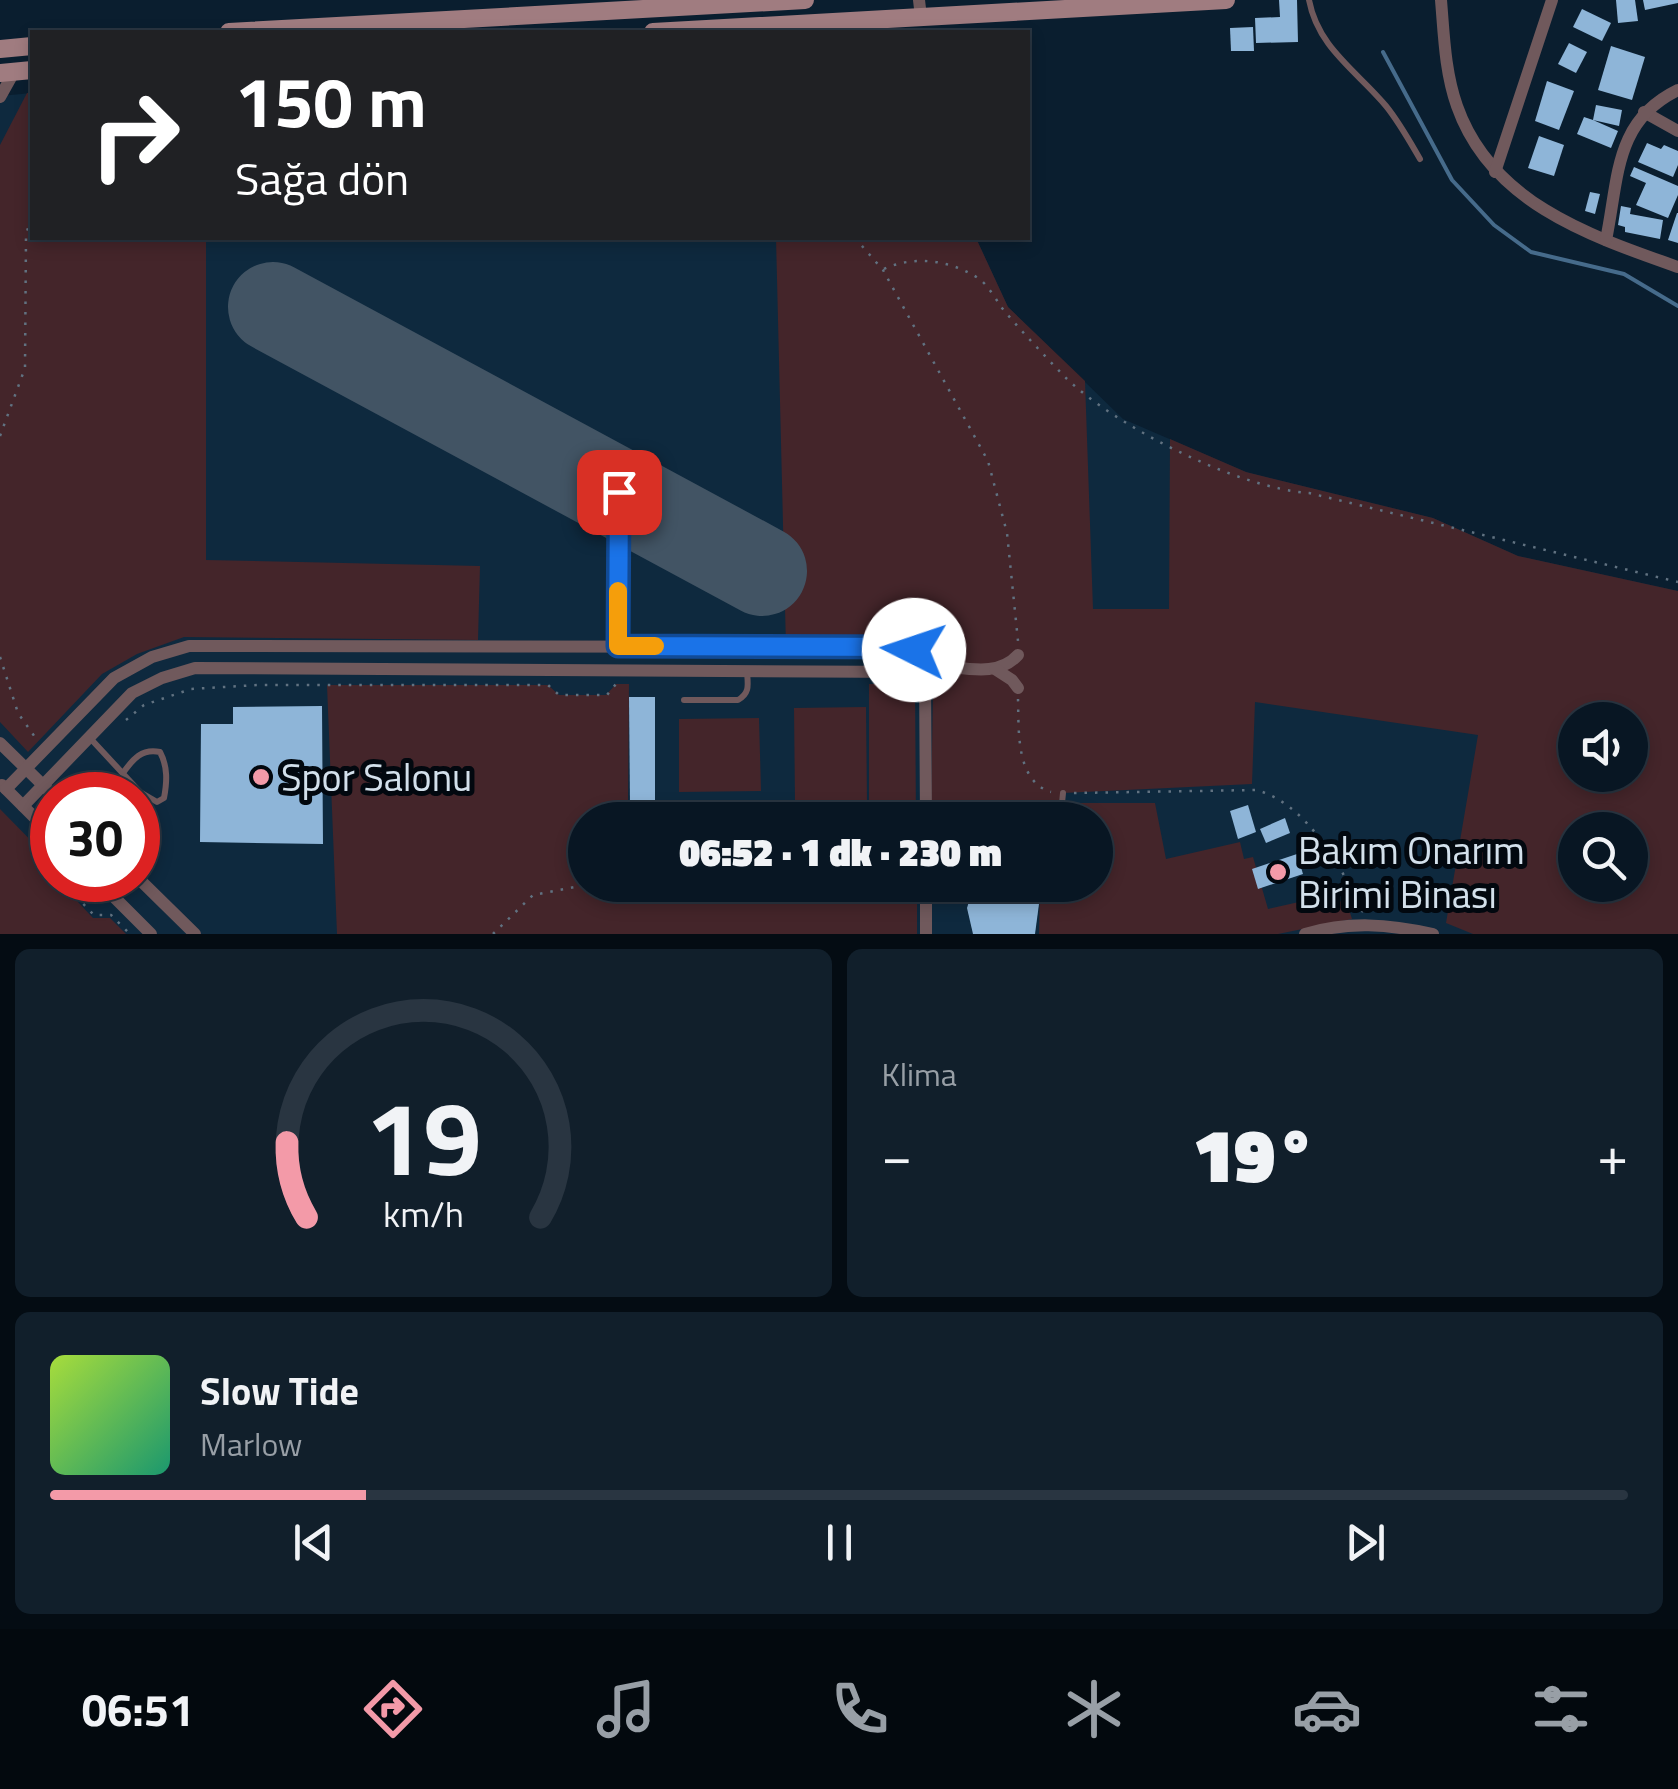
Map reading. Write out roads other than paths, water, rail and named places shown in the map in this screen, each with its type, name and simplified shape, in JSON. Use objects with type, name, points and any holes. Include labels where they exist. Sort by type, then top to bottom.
[{"type":"main road","points":[[264,30],[806,0]]},
{"type":"main road","points":[[675,30],[920,8],[1226,0]]},
{"type":"main road","points":[[0,49],[30,46]]},
{"type":"street","points":[[1442,0],[1447,67],[1457,107],[1472,139],[1495,172],[1532,203],[1606,240],[1678,267]]},
{"type":"street","points":[[1495,172],[1552,0]]},
{"type":"street","points":[[0,97],[16,72]]},
{"type":"street","points":[[1606,240],[1628,134],[1644,112],[1678,90]]},
{"type":"street","points":[[1644,112],[1678,132]]},
{"type":"street","points":[[30,813],[3,786],[114,678],[152,657],[189,646],[928,645],[941,659],[935,673],[920,674],[195,668],[132,693],[86,740],[62,772]]},
{"type":"street","points":[[618,646],[618,670]]},
{"type":"street","points":[[747,646],[747,671]]},
{"type":"street","points":[[918,647],[910,659],[920,674],[925,802]]},
{"type":"street","points":[[940,666],[995,669],[1018,655]]},
{"type":"street","points":[[995,669],[1018,688]]},
{"type":"street","points":[[67,726],[86,740]]},
{"type":"street","points":[[0,743],[30,773]]},
{"type":"street","points":[[23,806],[30,802]]},
{"type":"street","points":[[160,900],[194,934]]},
{"type":"street","points":[[119,902],[152,934]]},
{"type":"street","points":[[926,902],[926,934]]},
{"type":"street","points":[[1305,934],[1332,926],[1369,924],[1432,934]]},
{"type":"lane","points":[[1309,0],[1322,36],[1385,105],[1420,159]]},
{"type":"lane","points":[[618,646],[619,492]]},
{"type":"lane","points":[[684,700],[738,700],[745,696],[747,671]]},
{"type":"lane","points":[[86,740],[122,772]]},
{"type":"lane","points":[[150,750],[160,752],[167,783],[164,798],[158,802],[149,799],[123,773],[136,757],[150,750]]},
{"type":"lane","points":[[1062,802],[1063,793]]},
{"type":"waterway","points":[[1383,52],[1452,180],[1494,225],[1531,252],[1624,274],[1678,306]]},
{"type":"place","name":"Spor Salonu","points":[[261,777]]},
{"type":"place","name":"Bakım Onarım Birimi Binası","points":[[1278,872]]}]
